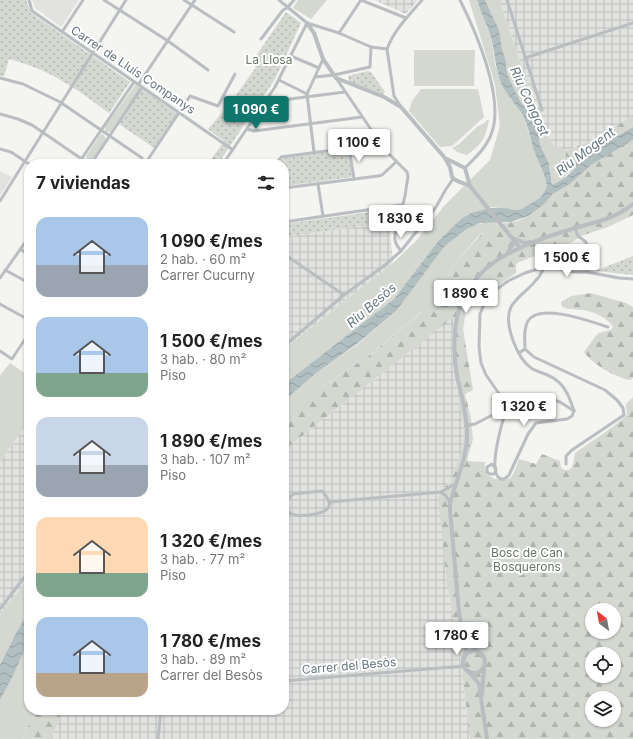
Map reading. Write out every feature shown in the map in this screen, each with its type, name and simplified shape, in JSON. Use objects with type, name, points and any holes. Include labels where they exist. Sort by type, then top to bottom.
[{"type":"street","name":"Carrer de Lluís Companys","points":[[28,0],[32,11],[233,150]]},
{"type":"street","points":[[62,32],[83,0]]},
{"type":"street","points":[[104,0],[168,41],[208,70]]},
{"type":"street","points":[[26,159],[126,0]]},
{"type":"street","points":[[184,0],[234,32]]},
{"type":"street","points":[[138,85],[195,0]]},
{"type":"street","points":[[279,0],[307,23],[314,33],[323,59],[345,92],[385,150],[407,172],[408,176],[405,196],[401,205],[394,239],[396,245],[401,251]]},
{"type":"street","points":[[261,39],[282,10],[287,8],[294,0]]},
{"type":"street","points":[[339,34],[361,0],[406,18]]},
{"type":"street","points":[[422,0],[406,18],[390,41],[387,49],[394,96],[401,107],[445,158],[451,170],[451,176],[453,179]]},
{"type":"street","points":[[460,0],[471,22],[481,49],[492,87],[496,118],[492,132],[481,153],[465,168]]},
{"type":"street","points":[[507,0],[542,110]]},
{"type":"street","points":[[307,23],[371,47],[387,49]]},
{"type":"street","points":[[227,159],[266,102],[279,80],[307,23]]},
{"type":"street","points":[[525,58],[633,23]]},
{"type":"street","points":[[314,33],[319,27]]},
{"type":"street","points":[[315,77],[335,76],[370,67],[371,47]]},
{"type":"street","points":[[291,56],[319,68]]},
{"type":"street","points":[[314,152],[307,95],[323,59]]},
{"type":"street","points":[[148,159],[190,96],[218,106],[235,74]]},
{"type":"street","points":[[335,76],[390,100],[401,107]]},
{"type":"street","points":[[0,78],[23,84],[62,103],[142,158]]},
{"type":"street","points":[[279,80],[307,95]]},
{"type":"street","points":[[0,114],[18,119],[44,132],[82,159],[134,82]]},
{"type":"street","points":[[94,159],[142,87]]},
{"type":"street","points":[[266,102],[307,95],[345,92]]},
{"type":"street","points":[[390,100],[394,96]]},
{"type":"street","points":[[247,129],[254,131],[362,117]]},
{"type":"street","points":[[280,159],[281,157],[349,148],[354,179]]},
{"type":"street","points":[[0,149],[11,152],[24,160]]},
{"type":"street","points":[[445,158],[465,168],[470,186],[520,248]]},
{"type":"street","points":[[289,187],[382,175],[396,162]]},
{"type":"street","points":[[0,201],[24,163]]},
{"type":"street","points":[[451,170],[457,165]]},
{"type":"street","points":[[459,181],[464,178],[466,174]]},
{"type":"street","points":[[453,179],[470,186]]},
{"type":"street","points":[[289,342],[401,251],[428,218],[453,179]]},
{"type":"street","points":[[318,184],[323,216]]},
{"type":"street","points":[[487,739],[479,684],[464,666],[466,650],[459,606],[450,503],[466,450],[467,425],[455,361],[455,340],[459,308],[466,294],[485,270],[492,263],[507,254],[552,235],[609,219],[633,204]]},
{"type":"street","points":[[289,221],[401,205]]},
{"type":"street","points":[[575,228],[578,236],[586,242],[588,272]]},
{"type":"street","points":[[512,237],[526,243],[534,242]]},
{"type":"street","points":[[507,254],[514,242],[512,237]]},
{"type":"street","points":[[0,278],[24,244]]},
{"type":"street","points":[[20,249],[24,252]]},
{"type":"street","points":[[289,258],[344,296]]},
{"type":"street","points":[[544,267],[537,280],[518,298],[511,308],[510,330],[513,342],[525,364],[532,369],[555,379],[563,387],[574,411],[572,416],[567,419],[536,423],[525,439],[509,475],[504,479],[501,479],[498,477],[496,470],[497,440],[507,405],[486,375],[481,363],[479,340],[480,314],[486,300],[502,285],[525,273],[547,266],[574,272],[588,272],[619,278],[633,278]]},
{"type":"street","points":[[5,270],[24,280]]},
{"type":"street","points":[[0,304],[24,317]]},
{"type":"street","points":[[566,464],[566,456],[572,450],[624,415],[623,408],[618,400],[605,390],[534,357],[525,349],[525,327],[529,320],[536,315],[543,313],[572,316],[608,326]]},
{"type":"street","points":[[0,351],[12,359],[24,341]]},
{"type":"street","points":[[519,353],[525,349]]},
{"type":"street","points":[[467,425],[475,424],[504,409],[512,401],[527,399],[551,399],[560,402],[574,411]]},
{"type":"street","points":[[329,502],[441,492],[455,484]]},
{"type":"street","points":[[289,498],[292,494],[322,491],[329,502],[329,506],[323,513],[297,516],[289,512]]},
{"type":"street","points":[[441,492],[446,496],[450,503]]},
{"type":"street","points":[[0,609],[24,578]]},
{"type":"street","points":[[464,634],[469,643],[481,653],[485,659],[482,699]]},
{"type":"street","points":[[464,659],[470,652],[477,651]]},
{"type":"street","name":"Carrer del Besòs","points":[[289,681],[464,666]]},
{"type":"street","points":[[469,672],[478,672],[484,668]]},
{"type":"street","points":[[158,739],[160,715]]},
{"type":"shaded area","points":[[32,0],[79,0],[61,27],[35,8]]},
{"type":"shaded area","points":[[374,0],[418,0],[406,14]]},
{"type":"shaded area","points":[[499,0],[633,0],[633,116],[590,141],[566,151],[554,145],[544,131]]},
{"type":"shaded area","points":[[0,171],[12,177],[0,196]]},
{"type":"shaded area","points":[[389,222],[393,263],[289,345],[289,236]]},
{"type":"shaded area","points":[[455,316],[452,339],[452,358],[464,429],[463,446],[455,472],[450,483],[443,488],[444,552],[447,583],[460,655],[470,739],[51,739],[61,715],[289,715],[289,446]]},
{"type":"shaded area","points":[[24,427],[24,584],[0,615],[0,462]]},
{"type":"green space","points":[[0,0],[26,0],[31,13],[130,82],[109,113],[62,81],[24,63],[9,59],[4,76],[0,76]]},
{"type":"green space","points":[[298,0],[327,0],[311,19],[293,8]]},
{"type":"green space","points":[[469,0],[477,0],[491,37],[495,64],[500,79],[525,121],[535,152],[545,172],[547,187],[541,197],[522,209],[515,210],[492,207],[475,212],[461,219],[439,240],[394,299],[289,380],[289,345],[393,263],[417,240],[444,206],[490,160],[500,126],[495,84]]},
{"type":"green space","points":[[485,0],[499,0],[544,131],[554,145],[566,151],[566,161],[562,169],[566,175],[567,174],[559,183],[552,186],[550,168],[540,145],[537,123],[520,101],[508,76],[499,30]]},
{"type":"green space","name":"La Llosa","points":[[286,12],[301,23],[275,79],[221,159],[211,159],[224,141],[208,129],[232,101],[256,67],[251,63]]},
{"type":"green space","points":[[414,50],[475,50],[474,86],[414,86]]},
{"type":"green space","points":[[367,71],[371,72],[385,92],[383,95],[349,82],[348,76]]},
{"type":"green space","points":[[135,85],[139,87],[139,90],[111,131],[107,133],[105,131],[105,127]]},
{"type":"green space","points":[[142,89],[178,114],[154,148],[119,124]]},
{"type":"green space","points":[[421,89],[478,89],[484,117],[452,146],[440,147],[409,111],[412,101]]},
{"type":"green space","points":[[633,116],[633,127],[597,149],[572,171],[564,174],[562,169],[566,161],[566,151],[590,141]]},
{"type":"green space","points":[[489,120],[486,132],[480,144],[467,155],[457,152],[452,148],[459,144],[478,126]]},
{"type":"green space","points":[[101,134],[104,135],[106,140],[93,159],[87,159],[86,156]]},
{"type":"green space","name":"Bosc de Can Bosquerons","points":[[633,140],[633,215],[608,227],[581,236],[572,242],[560,246],[546,256],[534,256],[517,263],[516,273],[494,288],[485,298],[467,306],[463,329],[473,390],[465,394],[471,418],[473,439],[467,461],[485,462],[485,470],[490,477],[502,480],[509,479],[511,477],[519,459],[536,464],[542,454],[560,461],[561,468],[568,470],[573,465],[575,453],[614,426],[627,415],[626,404],[633,397],[633,739],[470,739],[460,655],[447,583],[438,497],[443,488],[450,483],[463,446],[464,429],[452,358],[454,317],[289,446],[289,412],[348,369],[366,358],[421,313],[445,282],[453,266],[482,233],[494,225],[518,221],[528,216],[553,194],[570,184],[591,165]]},
{"type":"green space","points":[[348,150],[352,177],[289,185],[289,159],[281,159]]},
{"type":"green space","points":[[393,209],[396,210],[390,229],[389,222],[289,236],[289,223]]},
{"type":"green space","points":[[490,222],[504,223],[494,225],[479,235],[453,266],[445,282],[427,307],[418,315],[366,358],[348,369],[289,412],[289,397],[315,374],[358,344],[397,310],[444,247],[473,225]]},
{"type":"green space","points":[[633,256],[633,275],[595,271]]},
{"type":"green space","points":[[591,293],[626,303],[633,307],[633,378],[630,380],[624,379],[604,369],[592,361],[584,352],[598,333],[611,330],[613,327],[610,323],[604,318],[591,312],[568,309],[561,305],[561,302],[571,296]]},
{"type":"green space","points":[[10,363],[24,373],[24,427],[0,462],[0,375]]},
{"type":"green space","points":[[24,584],[24,619],[0,665],[0,615]]},
{"type":"green space","points":[[24,652],[24,715],[35,715],[30,722],[23,739],[0,739],[0,700]]},
{"type":"green space","points":[[35,715],[61,715],[51,739],[23,739],[30,722]]},
{"type":"water","points":[[477,0],[485,0],[499,30],[508,76],[520,101],[537,123],[540,145],[549,164],[552,185],[566,177],[597,149],[633,127],[633,140],[591,165],[570,184],[553,194],[544,204],[528,216],[511,222],[480,223],[467,229],[444,247],[397,310],[358,343],[315,374],[289,397],[289,380],[394,299],[439,240],[461,219],[471,213],[489,208],[515,210],[522,209],[541,197],[547,187],[544,173],[535,153],[526,122],[502,85],[496,67],[491,37]]},
{"type":"water","points":[[24,619],[24,652],[0,700],[0,665]]},
{"type":"water label","name":"Riu Congost","points":[[530,101]]},
{"type":"water label","name":"Riu Mogent","points":[[585,151]]},
{"type":"water label","name":"Riu Besòs","points":[[371,305]]}]
